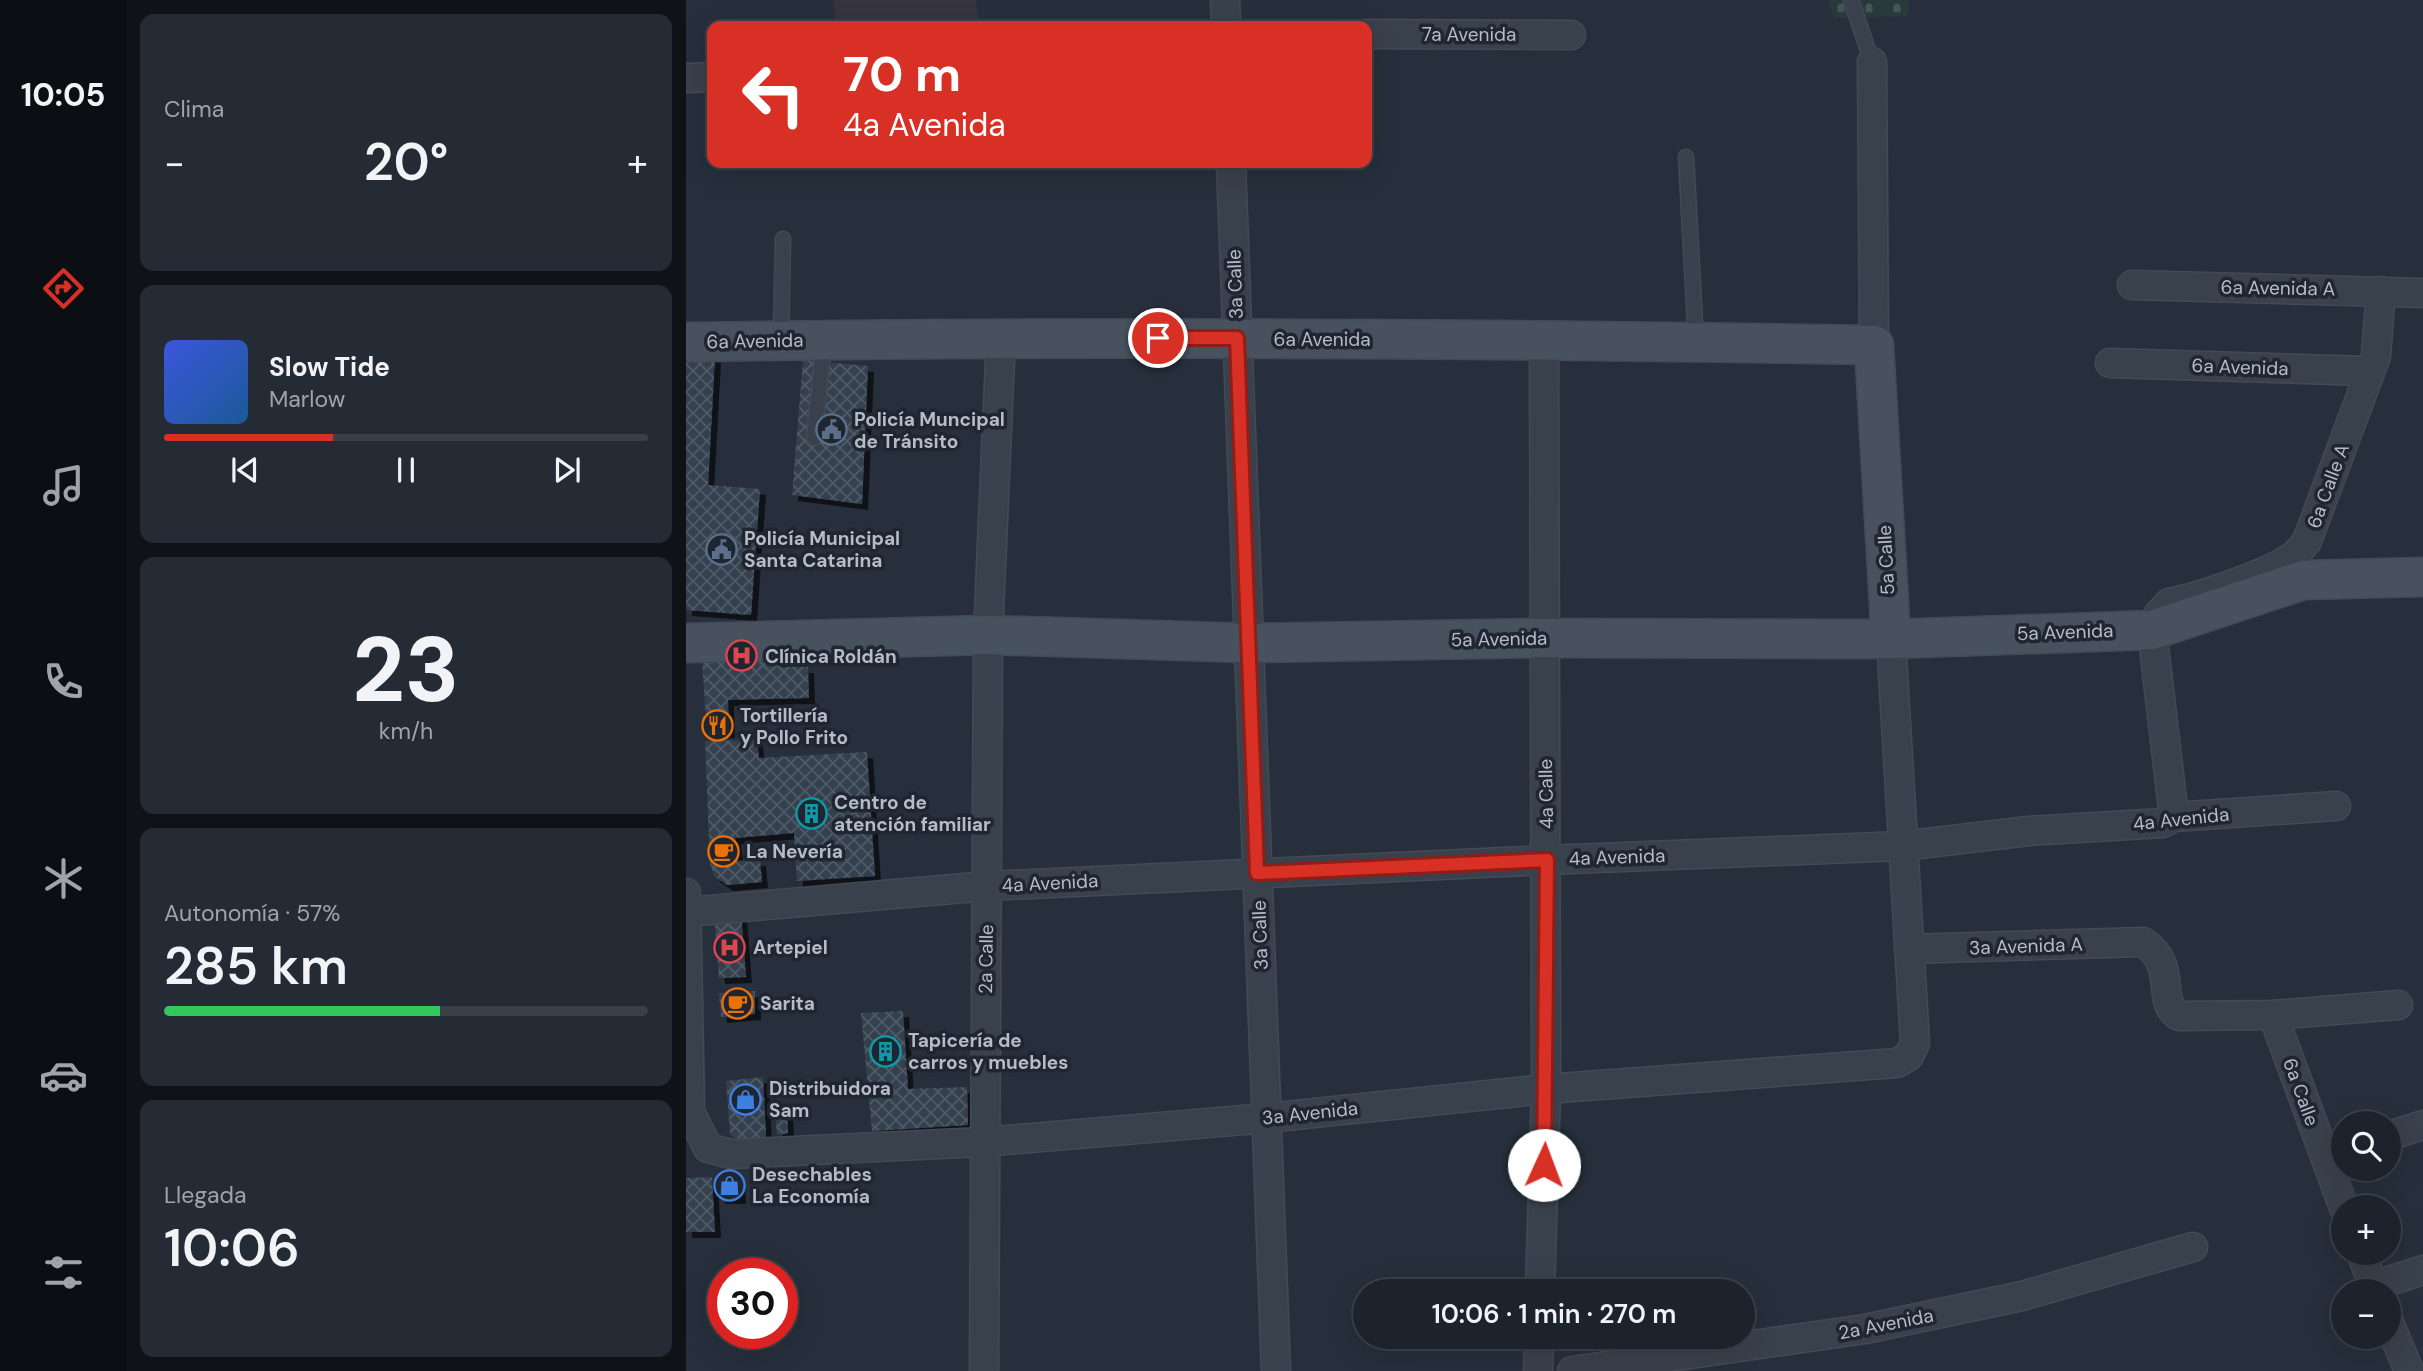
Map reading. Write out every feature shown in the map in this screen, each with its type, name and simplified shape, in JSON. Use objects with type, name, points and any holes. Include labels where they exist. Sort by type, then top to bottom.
[{"type":"street","points":[[1225,0],[1226,21]]},
{"type":"street","name":"7a Avenida","points":[[1372,34],[1571,35]]},
{"type":"street","name":"5a Calle","points":[[1872,62],[1874,345],[1915,1043],[1909,1056]]},
{"type":"street","points":[[686,78],[707,77]]},
{"type":"street","name":"3a Calle","points":[[1230,168],[1276,1371]]},
{"type":"street","name":"6a Avenida A","points":[[2132,285],[2423,293]]},
{"type":"street","name":"6a Calle A","points":[[2152,629],[2158,615],[2168,603],[2186,600],[2276,566],[2294,556],[2307,541],[2376,356],[2381,291]]},
{"type":"street","name":"2a Calle","points":[[984,1371],[988,635],[1001,338]]},
{"type":"street","name":"6a Avenida","points":[[686,342],[1237,338],[1544,339],[1874,345]]},
{"type":"street","name":"4a Calle","points":[[1541,1279],[1546,1089],[1547,860],[1544,339]]},
{"type":"street","name":"6a Avenida","points":[[2110,363],[2370,371]]},
{"type":"street","name":"5a Avenida","points":[[686,643],[988,635],[1249,643],[1544,638],[1891,639],[2152,629],[2303,580],[2423,577]]},
{"type":"street","points":[[2152,629],[2174,817]]},
{"type":"street","name":"4a Avenida","points":[[686,906],[987,886],[1902,846],[2029,831],[2163,823],[2174,817],[2336,806]]},
{"type":"street","points":[[686,906],[688,1112]]},
{"type":"street","name":"3a Avenida A","points":[[1909,949],[2143,942],[2155,950],[2162,961],[2169,1007],[2179,1016],[2273,1015]]},
{"type":"street","points":[[2273,1015],[2398,1005]]},
{"type":"street","name":"6a Calle","points":[[2273,1015],[2331,1147]]},
{"type":"street","name":"3a Avenida","points":[[688,1112],[708,1148],[731,1154],[984,1142],[1267,1118],[1546,1089],[1897,1063],[1909,1056]]},
{"type":"street","points":[[2401,1132],[2423,1125]]},
{"type":"street","name":"2a Avenida","points":[[1572,1371],[1878,1326],[2022,1296],[2193,1247]]},
{"type":"street","points":[[2400,1279],[2423,1270]]},
{"type":"street","points":[[1538,1371],[1539,1349]]},
{"type":"street","points":[[2400,1349],[2409,1371]]},
{"type":"lane","points":[[1851,0],[1872,62]]},
{"type":"lane","points":[[1686,157],[1696,342]]},
{"type":"lane","points":[[781,341],[783,239]]},
{"type":"lane","points":[[814,438],[824,340]]},
{"type":"shaded area","points":[[833,0],[976,0],[978,21],[835,21]]},
{"type":"green space","points":[[1829,0],[1909,0],[1907,16],[1834,18]]},
{"type":"building","name":"Policía Municipal Santa Catarina","points":[[686,353],[715,357],[708,485],[760,489],[751,615],[686,610]]},
{"type":"building","name":"Policía Muncipal de Tránsito","points":[[803,360],[868,366],[862,504],[792,495]]},
{"type":"building","points":[[782,645],[782,667],[808,667],[809,698],[728,700],[729,732],[707,733],[701,646]]},
{"type":"building","name":"Centro de atención familiar","points":[[757,740],[759,758],[867,752],[875,876],[797,881],[794,833],[735,838],[738,861],[760,860],[762,882],[727,885],[714,876],[710,863],[705,741]]},
{"type":"building","points":[[741,912],[746,977],[719,978],[714,915]]},
{"type":"building","name":"Sarita","points":[[755,991],[755,1014],[721,1017],[719,993]]},
{"type":"building","name":"Tapicería de carros y muebles","points":[[903,1011],[908,1089],[967,1087],[968,1125],[872,1131],[861,1013]]},
{"type":"building","name":"Distribuidora Sam","points":[[763,1077],[766,1137],[736,1139],[730,1134],[726,1081]]},
{"type":"building","points":[[787,1109],[788,1133],[777,1135],[775,1111]]},
{"type":"building","name":"Desechables La Economía","points":[[718,1173],[739,1173],[740,1198],[719,1198]]},
{"type":"building","points":[[712,1177],[715,1232],[686,1232],[686,1178]]},
{"type":"place","name":"Policía Muncipal de Tránsito","points":[[831,430]]},
{"type":"place","name":"Policía Municipal Santa Catarina","points":[[721,549]]},
{"type":"place","name":"Clínica Roldán","points":[[742,656]]},
{"type":"place","name":"Tortillería y Pollo Frito","points":[[717,726]]},
{"type":"place","name":"Centro de atención familiar","points":[[811,813]]},
{"type":"place","name":"La Nevería","points":[[723,851]]},
{"type":"place","name":"Artepiel","points":[[730,947]]},
{"type":"place","name":"Sarita","points":[[737,1003]]},
{"type":"place","name":"Tapicería de carros y muebles","points":[[885,1051]]},
{"type":"place","name":"Distribuidora Sam","points":[[746,1099]]},
{"type":"place","name":"Desechables La Economía","points":[[729,1185]]},
{"type":"route","points":[[1158,338],[1237,338],[1257,873],[1547,860],[1544,1165]]}]
